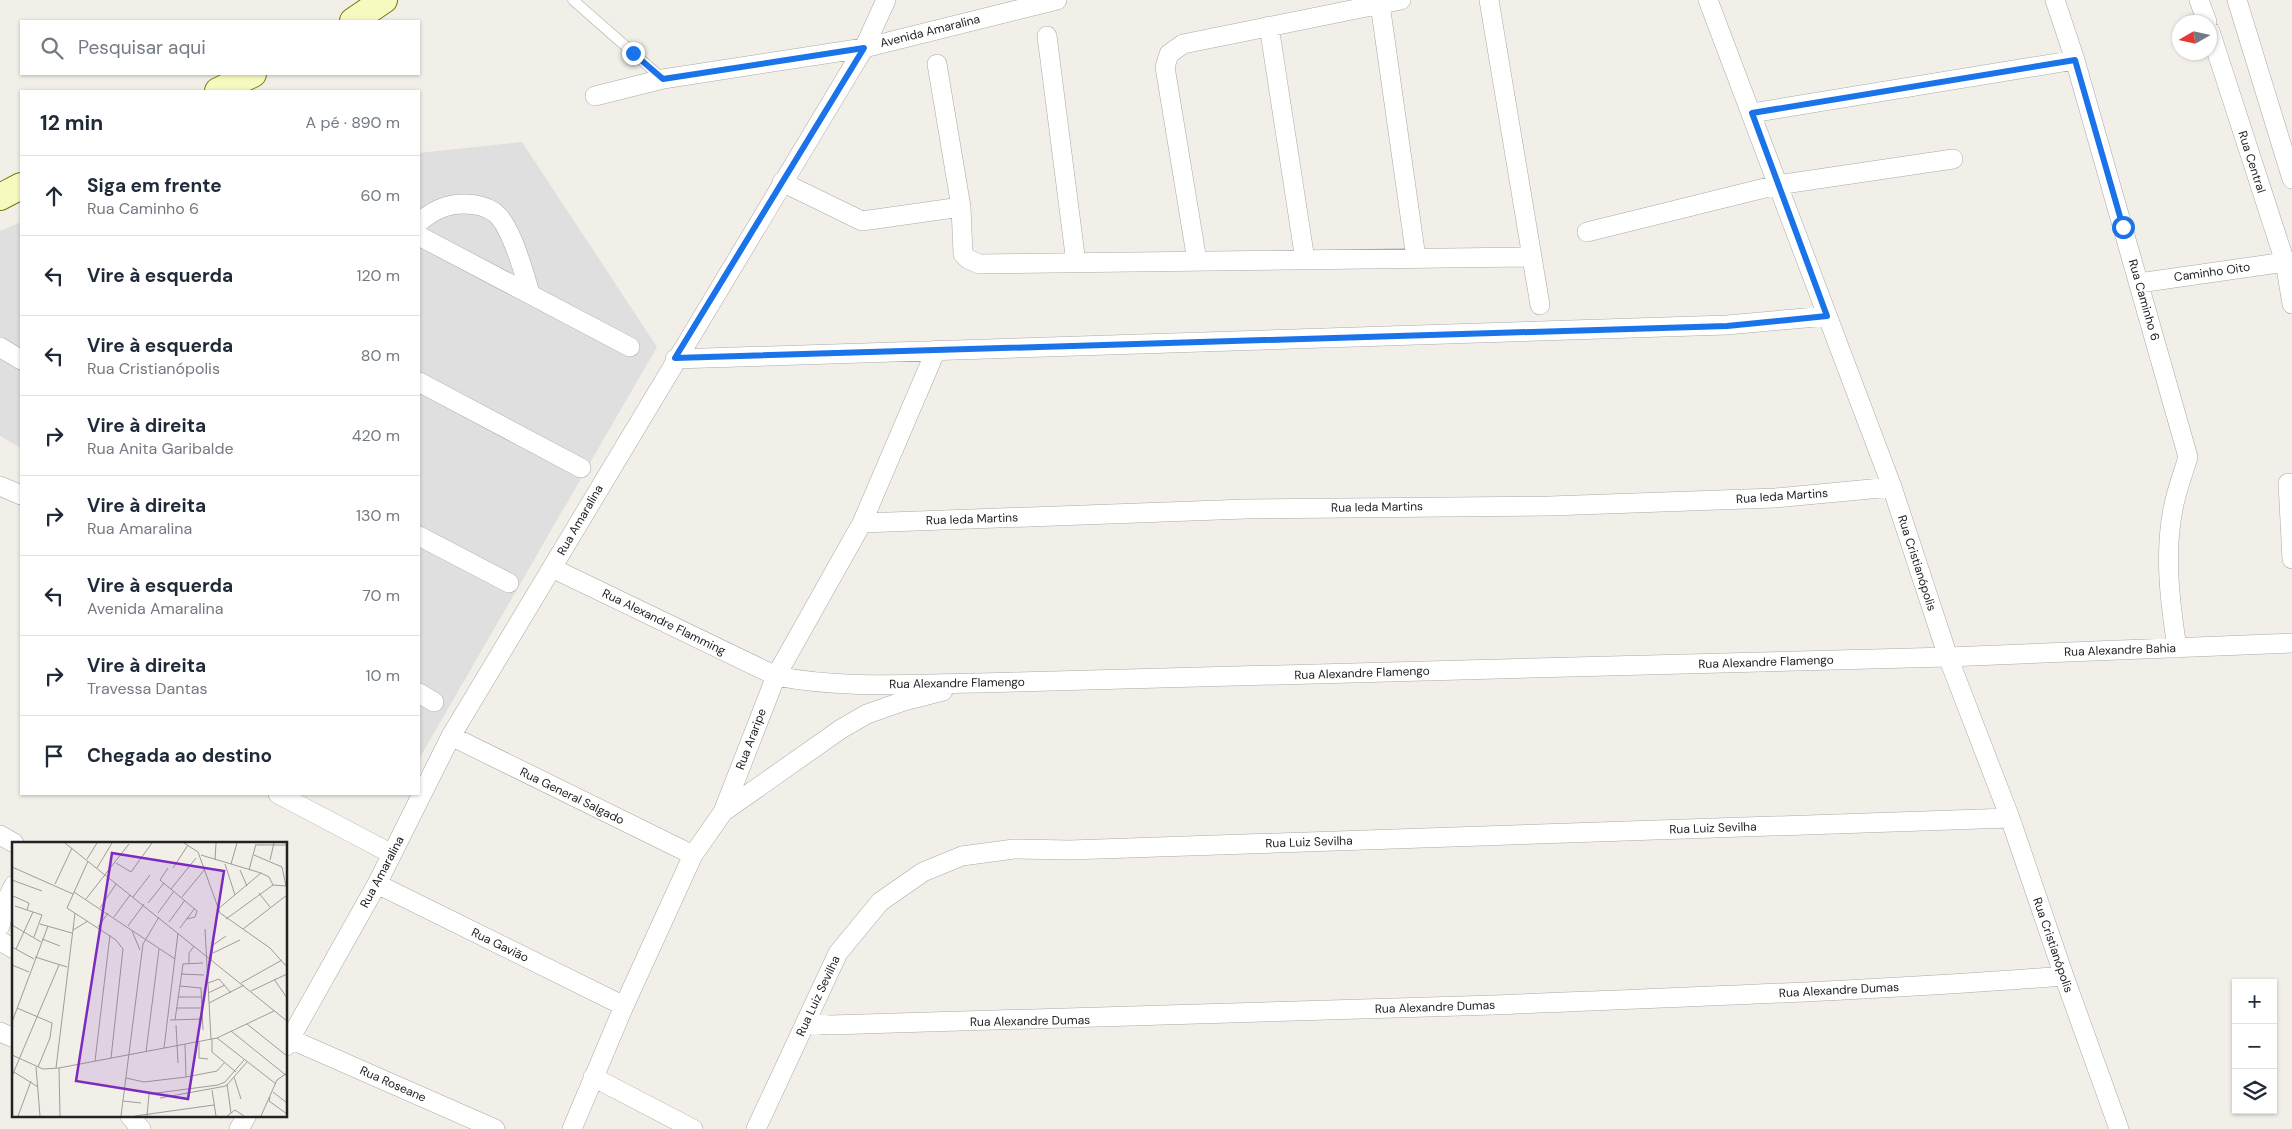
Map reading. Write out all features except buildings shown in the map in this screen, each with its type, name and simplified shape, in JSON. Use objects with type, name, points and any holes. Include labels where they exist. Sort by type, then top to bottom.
[{"type":"street","name":"Rua Amaralina","points":[[288,1043],[377,884],[450,736],[552,568],[675,358],[864,48],[886,0]]},
{"type":"street","name":"Avenida Amaralina","points":[[595,96],[663,79],[864,48],[1057,0]]},
{"type":"street","points":[[1197,261],[1165,67],[1169,54],[1183,44],[1401,0]]},
{"type":"street","points":[[1489,0],[1540,305]]},
{"type":"street","name":"Rua Cristianópolis","points":[[1708,0],[1892,488],[1948,657],[2010,818],[2119,1129]]},
{"type":"street","name":"Rua Caminho 6","points":[[2055,0],[2075,60],[2188,457],[2173,509],[2169,547],[2169,595],[2177,648]]},
{"type":"street","points":[[2199,0],[2204,15]]},
{"type":"street","points":[[2237,0],[2292,179]]},
{"type":"street","points":[[354,20],[378,2]]},
{"type":"street","points":[[1380,4],[1416,258]]},
{"type":"street","points":[[1269,26],[1305,260]]},
{"type":"street","points":[[1047,36],[1076,263]]},
{"type":"street","name":"Rua Central","points":[[2217,52],[2288,263],[2292,299]]},
{"type":"street","points":[[1752,113],[2075,60]]},
{"type":"street","points":[[936,64],[961,206],[963,254],[968,260],[980,264],[1532,256]]},
{"type":"street","points":[[220,90],[251,75]]},
{"type":"street","points":[[1587,232],[1777,185],[1953,159]]},
{"type":"street","points":[[782,182],[862,221],[961,206]]},
{"type":"street","points":[[420,221],[435,209],[459,204],[476,204],[495,212],[519,254],[530,293]]},
{"type":"street","points":[[420,237],[630,347]]},
{"type":"street","name":"Caminho Oito","points":[[2139,283],[2288,263]]},
{"type":"street","points":[[675,358],[1727,326],[1827,316]]},
{"type":"street","points":[[0,347],[20,359]]},
{"type":"street","name":"Rua Araripe","points":[[572,1129],[624,1006],[693,856],[723,812],[776,676],[862,523],[936,350]]},
{"type":"street","points":[[420,383],[581,468]]},
{"type":"street","points":[[2288,483],[2292,559]]},
{"type":"street","points":[[0,486],[20,495]]},
{"type":"street","name":"Rua Ieda Martins","points":[[862,523],[1256,509],[1618,504],[1775,498],[1892,488]]},
{"type":"street","points":[[420,537],[509,583]]},
{"type":"street","name":"Rua Alexandre Flamming","points":[[552,568],[776,676]]},
{"type":"street","name":"Rua Alexandre Bahia","points":[[1948,657],[2292,644]]},
{"type":"street","name":"Rua Alexandre Flamengo","points":[[776,676],[810,683],[978,683],[1948,657]]},
{"type":"street","points":[[723,812],[840,729],[867,714],[904,700],[978,683]]},
{"type":"street","name":"Rua General Salgado","points":[[450,736],[693,856]]},
{"type":"street","points":[[280,795],[392,854]]},
{"type":"street","name":"Rua Luiz Sevilha","points":[[756,1129],[838,952],[880,902],[922,872],[962,856],[1014,848],[1080,850],[2010,818]]},
{"type":"street","points":[[0,836],[12,842]]},
{"type":"street","name":"Rua Gavião","points":[[377,884],[624,1006]]},
{"type":"street","points":[[0,926],[6,901],[12,889]]},
{"type":"street","points":[[0,940],[12,948]]},
{"type":"street","name":"Rua Alexandre Dumas","points":[[805,1023],[830,1025],[1103,1019],[1951,985],[2064,976]]},
{"type":"street","points":[[0,1032],[12,1037]]},
{"type":"street","name":"Rua Roseane","points":[[288,1043],[495,1129]]},
{"type":"street","points":[[593,1077],[693,1129]]},
{"type":"street","points":[[130,1116],[141,1129]]},
{"type":"street","points":[[239,1129],[246,1116]]},
{"type":"lane","points":[[573,0],[663,79]]},
{"type":"shaded area","points":[[522,142],[657,347],[420,757],[420,153]]},
{"type":"shaded area","points":[[20,222],[20,447],[0,436],[0,231]]},
{"type":"route","points":[[633,53],[663,79],[864,48],[675,358],[1727,326],[1827,316],[1777,185],[1752,113],[2075,60],[2123,227]]}]
